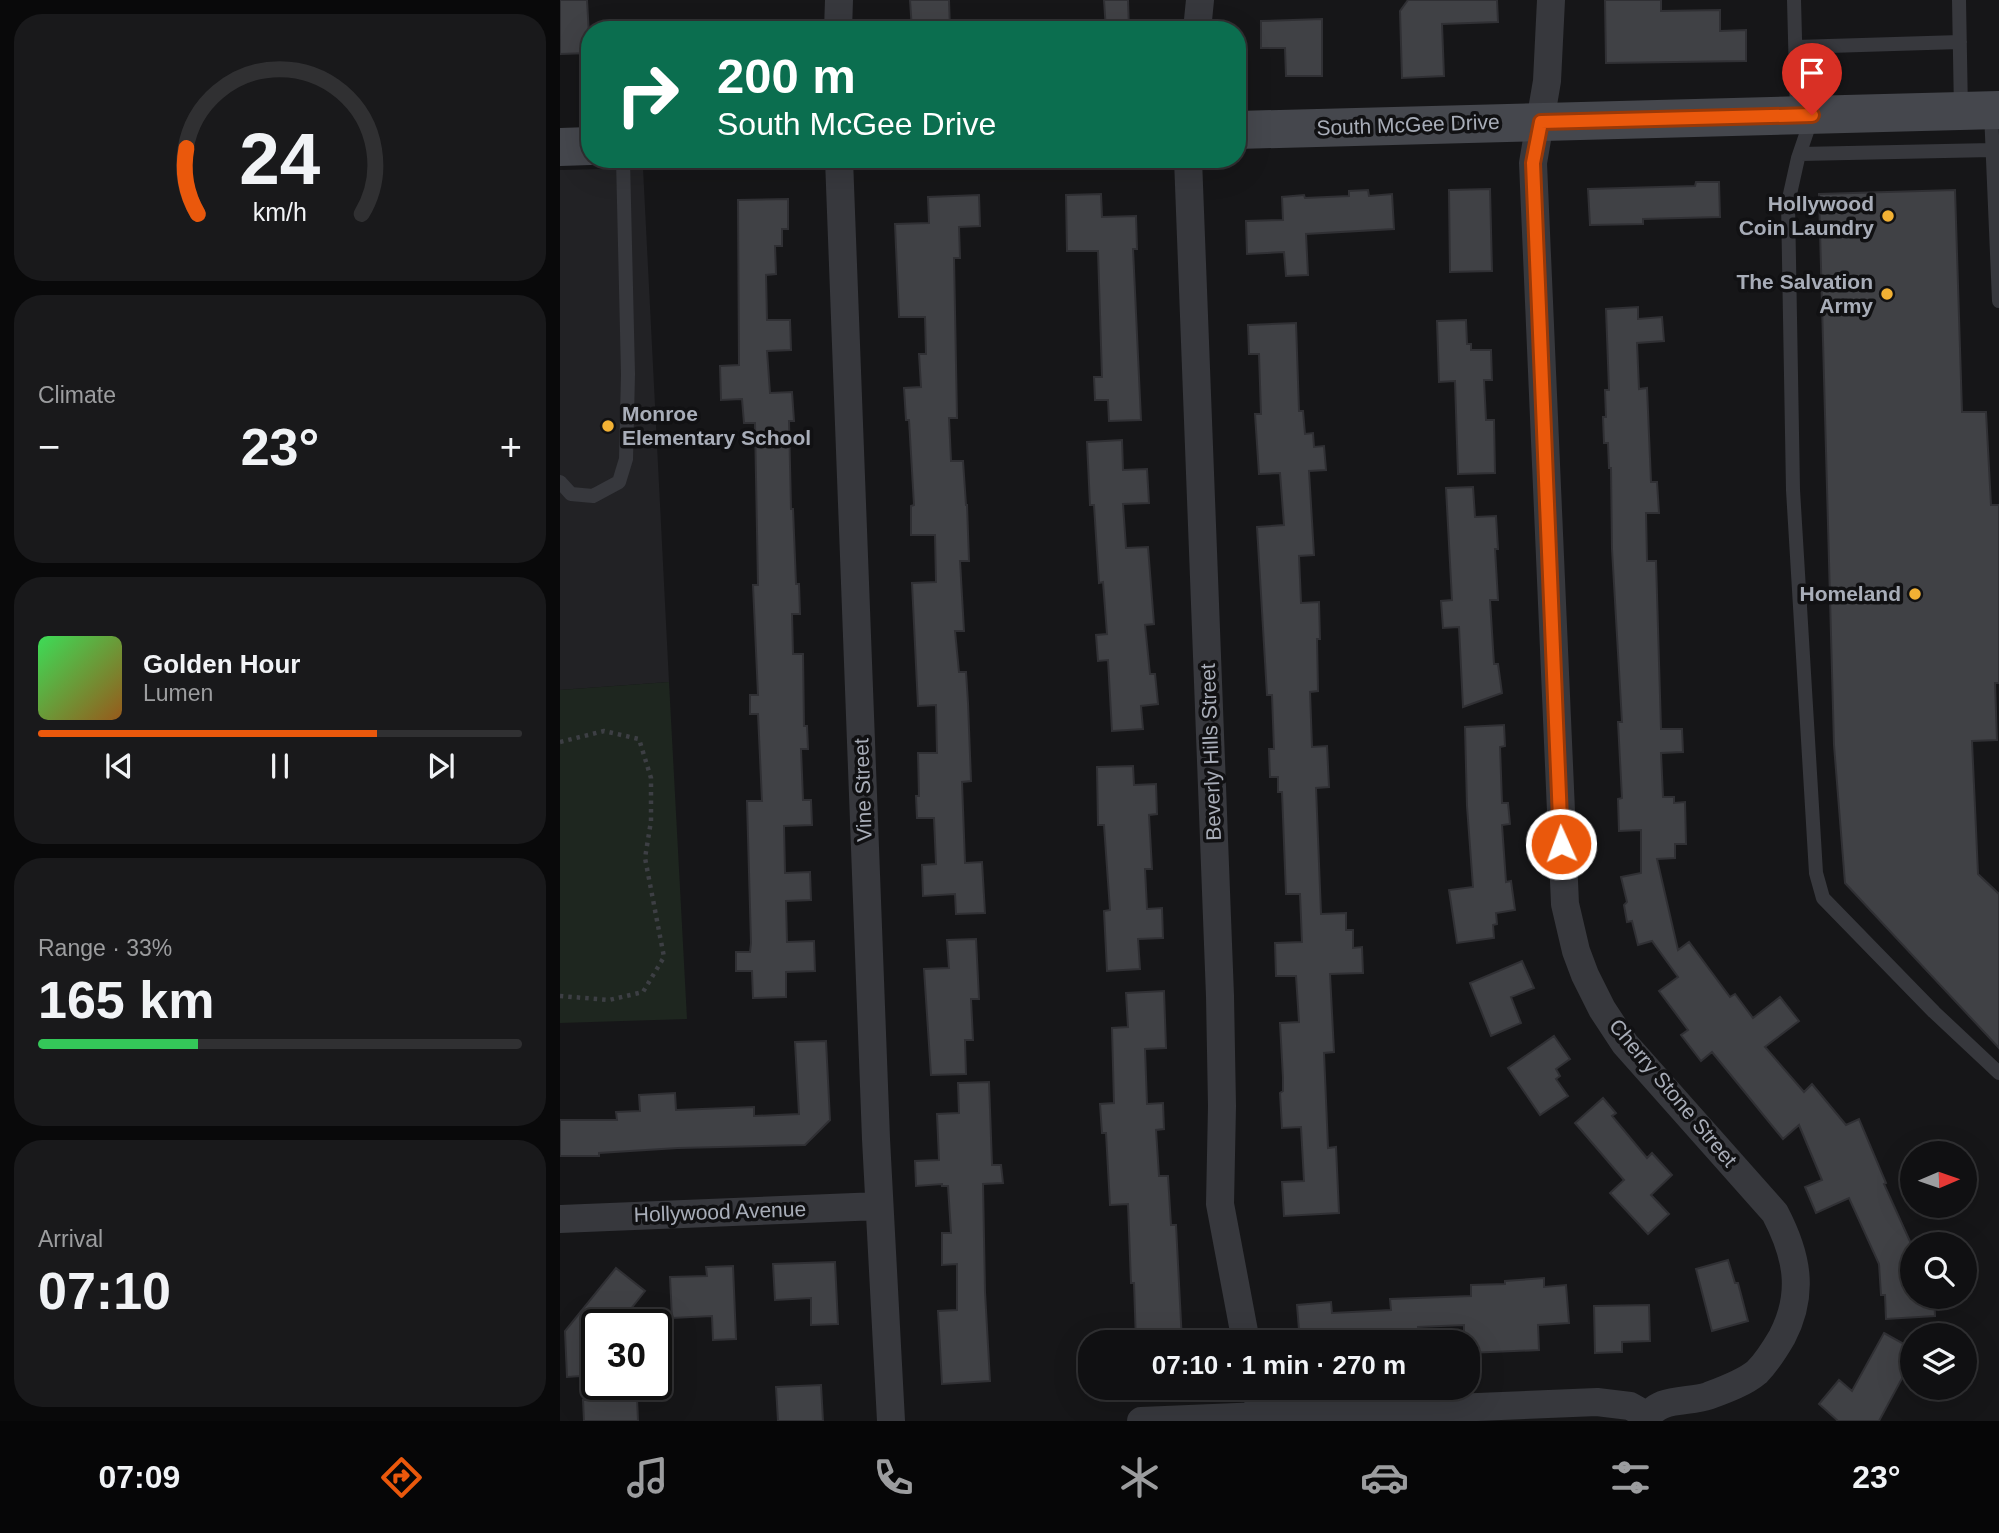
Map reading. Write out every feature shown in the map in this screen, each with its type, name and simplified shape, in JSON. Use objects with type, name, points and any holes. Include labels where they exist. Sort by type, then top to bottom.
[{"type":"street","points":[[838,21],[839,0]]},
{"type":"street","points":[[1198,21],[1200,0]]},
{"type":"street","name":"Cherry Stone Street","points":[[1551,0],[1547,81],[1533,163],[1565,904],[1585,975],[1602,1009],[1626,1044],[1775,1213],[1787,1235],[1796,1276],[1796,1301],[1790,1322],[1774,1350],[1756,1373],[1705,1397],[1668,1402],[1647,1418]]},
{"type":"street","name":"South McGee Drive","points":[[1246,130],[1984,111]]},
{"type":"street","points":[[560,147],[581,146]]},
{"type":"street","name":"Vine Street","points":[[839,168],[879,1206],[891,1421]]},
{"type":"street","name":"Beverly Hills Street","points":[[1188,168],[1220,996],[1223,1106],[1220,1204],[1244,1330]]},
{"type":"street","name":"Hollywood Avenue","points":[[560,1219],[879,1206]]},
{"type":"street","points":[[1141,1421],[1259,1401],[1597,1402],[1630,1406],[1647,1418]]},
{"type":"lane","points":[[1794,0],[1796,47],[1805,115],[1800,154],[1788,203],[1793,490],[1816,873],[1823,898],[1934,1012],[1999,1073]]},
{"type":"lane","points":[[1959,0],[1960,42],[1984,111],[1993,150],[1999,301]]},
{"type":"lane","points":[[1796,47],[1960,42]]},
{"type":"lane","points":[[1800,154],[1993,150]]},
{"type":"lane","points":[[560,482],[571,494],[593,496],[619,482],[626,459],[628,374],[623,168]]},
{"type":"path","points":[[560,742],[604,731],[639,739],[651,778],[651,821],[645,858],[664,957],[643,992],[609,1000],[560,996]]},
{"type":"shaded area","name":"Monroe Elementary School","points":[[643,168],[669,682],[560,690],[560,170]]},
{"type":"shaded area","points":[[669,682],[687,1019],[560,1023],[560,690]]},
{"type":"building","points":[[560,0],[587,0],[588,21],[581,21],[581,53],[560,54]]},
{"type":"building","points":[[910,0],[949,0],[950,21],[911,21]]},
{"type":"building","points":[[1104,0],[1128,0],[1129,21],[1105,21]]},
{"type":"building","points":[[1408,0],[1497,0],[1498,22],[1442,24],[1444,76],[1402,78],[1400,11]]},
{"type":"building","points":[[1605,0],[1661,0],[1661,11],[1720,10],[1720,31],[1746,30],[1746,61],[1606,63]]},
{"type":"building","points":[[1322,19],[1322,76],[1286,76],[1285,48],[1261,48],[1261,21]]},
{"type":"building","points":[[1696,182],[1719,182],[1720,217],[1643,219],[1643,224],[1590,225],[1588,189],[1695,186]]},
{"type":"building","points":[[1490,189],[1492,271],[1450,272],[1449,190]]},
{"type":"building","points":[[1368,190],[1369,196],[1392,194],[1394,229],[1306,234],[1308,275],[1286,276],[1284,252],[1247,254],[1246,221],[1283,220],[1282,197],[1349,196],[1349,191]]},
{"type":"building","points":[[1955,190],[1962,412],[1986,412],[1991,505],[1999,505],[1999,683],[1995,683],[1997,740],[1972,741],[1978,874],[1999,894],[1999,1048],[1845,883],[1834,745],[1819,194]]},
{"type":"building","points":[[1101,194],[1102,217],[1136,216],[1137,249],[1133,249],[1141,420],[1109,421],[1108,400],[1095,400],[1094,377],[1102,377],[1098,251],[1067,251],[1066,195]]},
{"type":"building","points":[[979,195],[980,226],[959,227],[960,258],[954,258],[957,418],[949,418],[951,461],[963,461],[967,505],[969,561],[960,561],[964,631],[955,631],[959,672],[966,672],[968,703],[971,781],[962,782],[965,863],[982,862],[985,913],[956,914],[955,894],[923,896],[922,865],[936,864],[934,818],[917,818],[918,753],[937,753],[936,705],[918,706],[912,583],[936,582],[935,535],[911,535],[911,506],[914,505],[909,420],[906,420],[904,388],[921,387],[919,354],[926,354],[925,317],[899,317],[895,224],[929,223],[928,197]]},
{"type":"building","points":[[788,199],[788,229],[782,229],[782,246],[775,246],[776,274],[766,275],[767,320],[790,320],[791,350],[767,351],[770,393],[792,392],[794,421],[789,421],[791,509],[800,614],[792,614],[793,654],[803,654],[804,726],[807,726],[808,749],[801,749],[803,800],[811,800],[812,825],[784,826],[785,873],[810,872],[811,900],[786,901],[787,942],[814,941],[815,971],[786,972],[786,997],[753,998],[752,971],[736,971],[736,952],[750,952],[751,943],[747,801],[762,801],[758,714],[750,714],[750,695],[758,695],[753,585],[758,585],[755,423],[744,423],[742,399],[721,400],[720,366],[739,365],[738,200]]},
{"type":"building","points":[[1638,307],[1638,319],[1662,317],[1664,341],[1637,343],[1639,389],[1647,388],[1651,482],[1657,482],[1659,513],[1646,513],[1647,561],[1656,561],[1661,729],[1682,729],[1683,752],[1661,753],[1663,797],[1674,797],[1674,803],[1685,802],[1686,844],[1675,844],[1675,858],[1657,859],[1678,950],[1689,942],[1730,997],[1735,994],[1753,1018],[1780,997],[1799,1021],[1765,1047],[1804,1092],[1812,1084],[1846,1125],[1859,1119],[1906,1232],[1900,1232],[1900,1309],[1935,1309],[1935,1316],[1886,1319],[1879,1264],[1849,1198],[1816,1213],[1805,1187],[1822,1180],[1799,1125],[1783,1139],[1712,1052],[1701,1061],[1681,1035],[1688,1030],[1659,991],[1678,977],[1652,941],[1638,945],[1632,921],[1627,922],[1624,905],[1627,902],[1621,877],[1641,873],[1641,830],[1619,831],[1618,799],[1622,798],[1618,722],[1622,722],[1612,549],[1611,468],[1608,443],[1604,443],[1605,390],[1609,390],[1606,309]]},
{"type":"building","points":[[1466,320],[1467,344],[1471,344],[1471,350],[1491,350],[1492,380],[1484,380],[1486,420],[1494,420],[1495,473],[1458,474],[1455,381],[1439,382],[1437,321]]},
{"type":"building","points":[[1296,323],[1299,411],[1303,411],[1305,434],[1313,433],[1314,447],[1324,446],[1326,470],[1309,471],[1314,555],[1299,556],[1301,603],[1319,602],[1318,691],[1310,692],[1312,747],[1327,746],[1329,787],[1316,788],[1321,914],[1346,913],[1346,930],[1353,930],[1353,948],[1362,947],[1363,973],[1330,974],[1334,1052],[1324,1053],[1328,1148],[1336,1147],[1339,1213],[1284,1216],[1282,1182],[1304,1181],[1301,1127],[1282,1128],[1280,1023],[1299,1022],[1296,976],[1276,976],[1275,943],[1302,942],[1300,894],[1286,894],[1282,792],[1278,792],[1278,777],[1270,777],[1269,749],[1274,749],[1272,695],[1267,695],[1257,527],[1284,525],[1280,473],[1259,474],[1255,414],[1261,414],[1259,354],[1249,354],[1248,325]]},
{"type":"building","points":[[1122,440],[1123,470],[1147,469],[1149,503],[1123,504],[1126,548],[1148,547],[1154,624],[1145,625],[1150,674],[1155,674],[1158,704],[1141,706],[1143,729],[1112,731],[1108,660],[1098,661],[1096,635],[1107,634],[1103,582],[1099,583],[1094,505],[1090,505],[1087,442]]},
{"type":"building","points":[[1473,487],[1475,517],[1496,516],[1498,600],[1490,600],[1494,664],[1498,664],[1502,693],[1463,707],[1459,627],[1443,628],[1441,601],[1452,600],[1446,488]]},
{"type":"building","points":[[1504,725],[1505,746],[1500,747],[1502,803],[1508,803],[1510,824],[1502,825],[1506,882],[1511,881],[1515,910],[1496,913],[1494,938],[1457,943],[1449,890],[1473,887],[1465,727]]},
{"type":"building","points":[[1133,766],[1134,785],[1156,784],[1157,814],[1149,815],[1152,869],[1145,869],[1147,909],[1162,908],[1163,938],[1138,939],[1140,969],[1107,971],[1104,911],[1110,910],[1104,825],[1098,825],[1097,767]]},
{"type":"building","points":[[976,939],[979,999],[971,999],[973,1040],[965,1040],[966,1074],[931,1075],[924,969],[949,968],[947,940]]},
{"type":"building","points":[[1522,961],[1534,988],[1511,997],[1521,1023],[1491,1036],[1470,983]]},
{"type":"building","points":[[1164,991],[1166,1048],[1145,1049],[1147,1104],[1163,1103],[1164,1129],[1156,1130],[1159,1176],[1168,1176],[1171,1225],[1176,1225],[1181,1330],[1136,1330],[1128,1204],[1110,1205],[1106,1133],[1102,1133],[1100,1104],[1114,1103],[1112,1028],[1128,1027],[1126,993]]},
{"type":"building","points":[[1554,1036],[1570,1059],[1556,1069],[1560,1076],[1556,1079],[1568,1096],[1540,1115],[1508,1068]]},
{"type":"building","points":[[826,1041],[830,1120],[805,1145],[678,1148],[599,1153],[599,1156],[560,1156],[560,1120],[617,1120],[616,1112],[640,1111],[639,1095],[675,1093],[676,1110],[754,1107],[754,1116],[799,1114],[795,1042]]},
{"type":"building","points":[[989,1082],[992,1165],[1001,1165],[1003,1183],[983,1184],[990,1381],[942,1384],[938,1311],[957,1310],[957,1264],[942,1265],[942,1233],[951,1233],[948,1186],[916,1186],[915,1161],[939,1160],[937,1114],[959,1113],[958,1083]]},
{"type":"building","points":[[1603,1098],[1616,1113],[1612,1116],[1647,1158],[1652,1153],[1672,1175],[1651,1195],[1669,1214],[1648,1234],[1610,1193],[1624,1180],[1575,1123]]},
{"type":"building","points":[[1728,1260],[1735,1283],[1738,1283],[1748,1321],[1712,1331],[1696,1269]]},
{"type":"building","points":[[835,1262],[838,1324],[811,1325],[811,1298],[775,1300],[773,1264]]},
{"type":"building","points":[[733,1266],[736,1339],[713,1340],[712,1316],[672,1318],[670,1277],[707,1276],[706,1267]]},
{"type":"building","points":[[616,1268],[645,1291],[631,1309],[583,1309]]},
{"type":"building","points":[[1544,1278],[1544,1287],[1566,1285],[1569,1323],[1538,1325],[1539,1350],[1480,1352],[1480,1330],[1464,1330],[1464,1325],[1418,1327],[1418,1330],[1299,1330],[1297,1305],[1331,1302],[1332,1313],[1391,1310],[1390,1299],[1471,1296],[1471,1285],[1505,1284],[1505,1281]]},
{"type":"building","points":[[1649,1305],[1650,1341],[1622,1342],[1622,1352],[1595,1353],[1594,1306]]},
{"type":"building","points":[[581,1311],[581,1376],[567,1377],[565,1331]]},
{"type":"building","points":[[1884,1333],[1900,1342],[1900,1382],[1879,1421],[1838,1421],[1819,1404],[1839,1380],[1852,1391]]},
{"type":"building","points":[[821,1385],[823,1421],[778,1421],[776,1387]]},
{"type":"building","points":[[583,1400],[637,1400],[638,1421],[584,1421]]},
{"type":"place","name":"Hollywood Coin Laundry","points":[[1888,216]]},
{"type":"place","name":"The Salvation Army","points":[[1887,294]]},
{"type":"place","name":"Monroe Elementary School","points":[[608,426]]},
{"type":"place","name":"Homeland","points":[[1915,594]]},
{"type":"route","points":[[1561,844],[1533,163],[1541,122],[1812,115]]}]
